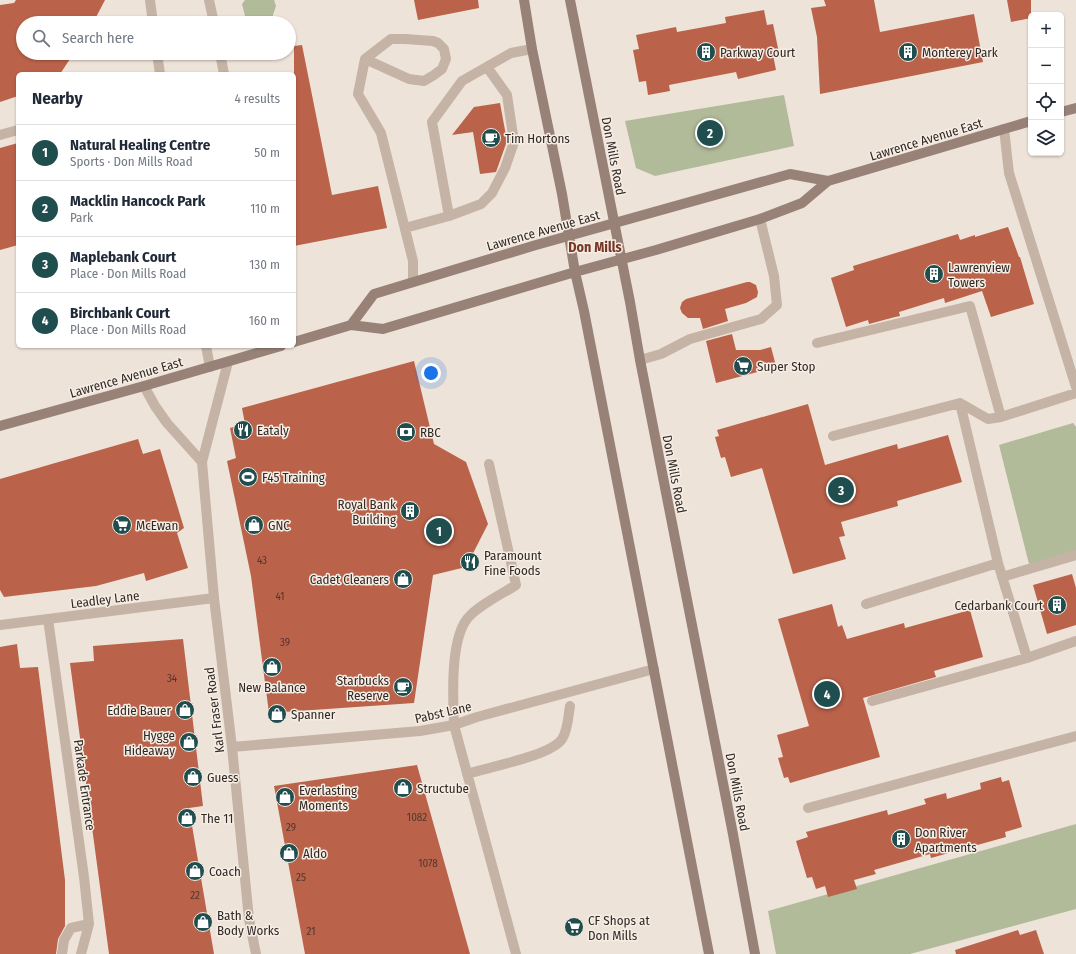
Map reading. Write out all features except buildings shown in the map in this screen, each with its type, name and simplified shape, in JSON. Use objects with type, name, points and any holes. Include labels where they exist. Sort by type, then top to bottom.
[{"type":"main road","points":[[524,0],[532,49],[562,194],[575,272],[584,310],[709,954]]},
{"type":"main road","name":"Don Mills Road","points":[[570,0],[630,302],[755,954]]},
{"type":"main road","points":[[1064,111],[1076,108]]},
{"type":"main road","name":"Lawrence Avenue East","points":[[296,341],[351,326],[383,329],[621,258],[760,219],[802,203],[828,181],[1028,122]]},
{"type":"main road","name":"Lawrence Avenue East","points":[[351,326],[374,294],[413,282],[569,236],[790,174],[828,181]]},
{"type":"main road","name":"Lawrence Avenue East","points":[[0,426],[274,348]]},
{"type":"street","points":[[150,0],[152,16]]},
{"type":"street","points":[[210,0],[213,16]]},
{"type":"street","points":[[365,59],[409,79],[424,81],[442,69],[446,59],[444,49],[438,43],[433,41],[391,39],[365,59],[358,94],[381,133],[413,261],[413,282]]},
{"type":"street","points":[[449,216],[432,122],[462,81],[511,53],[532,49]]},
{"type":"street","points":[[158,60],[160,72]]},
{"type":"street","points":[[221,60],[224,72]]},
{"type":"street","points":[[405,228],[449,216],[481,204],[492,193],[505,168],[514,142],[507,95],[487,67]]},
{"type":"street","points":[[1004,129],[1009,173],[1076,387]]},
{"type":"street","points":[[0,135],[16,131]]},
{"type":"street","points":[[640,360],[661,354],[690,339],[761,319],[777,305],[774,276],[760,219]]},
{"type":"street","points":[[817,343],[970,306],[1001,417]]},
{"type":"street","points":[[206,348],[210,367]]},
{"type":"street","name":"Karl Fraser Road","points":[[228,362],[202,462],[214,598],[232,747],[249,919],[256,954]]},
{"type":"street","points":[[144,386],[167,424],[202,462]]},
{"type":"street","points":[[833,436],[960,403],[988,419],[1001,417],[1076,393]]},
{"type":"street","points":[[960,403],[998,564],[1027,658]]},
{"type":"street","points":[[489,464],[516,585],[476,611],[468,618],[463,626],[455,656],[453,693],[454,725],[516,954]]},
{"type":"street","points":[[1002,577],[1076,555]]},
{"type":"street","points":[[866,604],[998,564]]},
{"type":"street","name":"Leadley Lane","points":[[0,625],[214,598]]},
{"type":"street","name":"Parkade Entrance","points":[[48,619],[84,877],[89,924],[80,954]]},
{"type":"street","points":[[872,701],[1027,658],[1076,641]]},
{"type":"street","name":"Pabst Lane","points":[[232,747],[420,731],[454,725],[477,717],[654,669]]},
{"type":"street","points":[[467,774],[536,755],[555,747],[562,739],[566,730],[570,706]]},
{"type":"street","points":[[808,808],[1076,736]]},
{"type":"street","points":[[62,954],[64,940],[71,928],[89,924]]},
{"type":"green space","points":[[245,0],[274,0],[276,6],[273,16],[245,16],[242,4]]},
{"type":"green space","points":[[784,95],[794,146],[655,176],[636,168],[625,121]]},
{"type":"green space","points":[[1073,423],[1076,427],[1076,554],[1029,564],[999,445]]},
{"type":"green space","points":[[1076,824],[1076,909],[910,954],[776,954],[768,911]]},
{"type":"place","name":"Parkway Court","points":[[706,52]]},
{"type":"place","name":"Monterey Park","points":[[908,52]]},
{"type":"place","name":"Macklin Hancock Park","points":[[710,133]]},
{"type":"place","name":"Tim Hortons","points":[[491,138]]},
{"type":"place","name":"Lawrenview Towers","points":[[934,274]]},
{"type":"place","name":"Super Stop","points":[[743,366]]},
{"type":"place","name":"Eataly","points":[[243,430]]},
{"type":"place","name":"RBC","points":[[406,432]]},
{"type":"place","name":"F45 Training","points":[[248,477]]},
{"type":"place","name":"Maplebank Court","points":[[841,490]]},
{"type":"place","name":"Royal Bank Building","points":[[410,511]]},
{"type":"place","name":"McEwan","points":[[122,525]]},
{"type":"place","name":"GNC","points":[[254,525]]},
{"type":"place","name":"Natural Healing Centre","points":[[439,531]]},
{"type":"place","name":"Paramount Fine Foods","points":[[470,562]]},
{"type":"place","name":"Cadet Cleaners","points":[[403,579]]},
{"type":"place","name":"Cedarbank Court","points":[[1057,605]]},
{"type":"place","name":"New Balance","points":[[272,667]]},
{"type":"place","name":"Starbucks Reserve","points":[[403,687]]},
{"type":"place","name":"Birchbank Court","points":[[827,694]]},
{"type":"place","name":"Eddie Bauer","points":[[185,710]]},
{"type":"place","name":"Spanner","points":[[277,714]]},
{"type":"place","name":"Hygge Hideaway","points":[[189,742]]},
{"type":"place","name":"Guess","points":[[193,777]]},
{"type":"place","name":"Structube","points":[[403,788]]},
{"type":"place","name":"Everlasting Moments","points":[[285,797]]},
{"type":"place","name":"The 11","points":[[187,818]]},
{"type":"place","name":"Don River Apartments","points":[[901,839]]},
{"type":"place","name":"Aldo","points":[[289,853]]},
{"type":"place","name":"Coach","points":[[195,871]]},
{"type":"place","name":"Bath & Body Works","points":[[203,922]]},
{"type":"place","name":"CF Shops at Don Mills","points":[[574,927]]},
{"type":"district","name":"Don Mills","points":[[595,247]]}]
